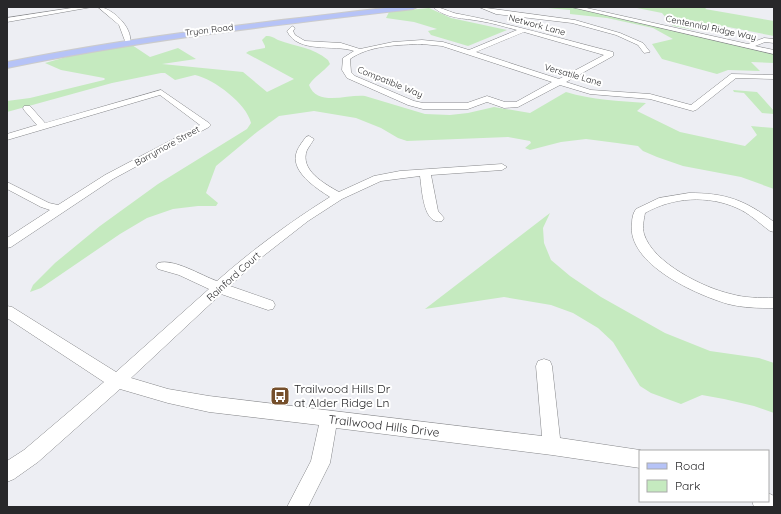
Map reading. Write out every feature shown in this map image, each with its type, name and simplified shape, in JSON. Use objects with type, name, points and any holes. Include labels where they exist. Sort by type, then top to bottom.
[{"type":"main road","name":"Tryon Road","points":[[7,60],[212,26],[385,7]]},
{"type":"main road","name":"Tryon Road","points":[[7,65],[127,40],[413,7]]},
{"type":"street","points":[[7,20],[89,7]]},
{"type":"street","points":[[101,7],[122,24],[126,32],[127,40]]},
{"type":"street","name":"Network Lane","points":[[436,7],[453,16],[484,20],[610,54]]},
{"type":"street","points":[[482,7],[496,12],[573,21],[618,34],[641,44],[646,52]]},
{"type":"street","name":"Centennial Ridge Way","points":[[574,7],[774,52]]},
{"type":"street","points":[[287,21],[295,29],[291,33],[296,40],[309,44],[319,43],[347,46],[360,51]]},
{"type":"street","points":[[468,53],[523,30]]},
{"type":"street","points":[[304,34],[319,43]]},
{"type":"street","points":[[750,46],[756,42],[764,40],[774,41]]},
{"type":"street","name":"Versatile Lane","points":[[360,51],[374,47],[426,41],[442,44],[597,93],[650,97],[693,108],[732,77],[742,75],[774,77]]},
{"type":"street","name":"Compatible Way","points":[[360,51],[347,58],[346,71],[350,77],[410,103],[423,106],[468,106],[487,99],[504,105],[518,104],[610,54]]},
{"type":"street","name":"Barrymore Street","points":[[7,137],[160,92],[206,125],[109,177],[58,209],[7,244]]},
{"type":"street","points":[[27,108],[43,126]]},
{"type":"street","points":[[309,140],[302,150],[301,161],[308,176],[338,196]]},
{"type":"street","name":"Rainford Court","points":[[7,472],[31,456],[89,407],[248,261],[271,242],[338,196],[378,178],[400,174],[502,167]]},
{"type":"street","points":[[424,173],[432,212],[438,218]]},
{"type":"street","points":[[7,185],[45,205],[58,209]]},
{"type":"street","points":[[774,228],[742,206],[724,200],[703,196],[670,198],[650,204],[640,211],[638,220],[638,234],[642,244],[653,257],[684,281],[714,294],[742,302],[774,303]]},
{"type":"street","points":[[163,266],[184,272],[268,305]]},
{"type":"street","name":"Trailwood Hills Drive","points":[[7,311],[116,381],[168,396],[202,403],[552,446],[639,460]]},
{"type":"street","points":[[544,366],[552,446]]},
{"type":"street","points":[[297,507],[320,463],[329,419]]},
{"type":"street","points":[[764,502],[774,507]]},
{"type":"green space","points":[[537,7],[571,7],[774,54],[774,63],[751,62],[760,71],[728,70],[717,74],[662,59],[652,44],[673,39],[653,28],[607,18],[570,14],[570,10]]},
{"type":"green space","points":[[632,7],[708,7],[705,9],[774,21],[774,36],[708,23],[695,30],[673,26],[662,13]]},
{"type":"green space","points":[[429,8],[451,18],[507,30],[468,46],[431,35],[428,31],[437,29],[414,22],[386,18],[389,12]]},
{"type":"green space","points":[[266,36],[316,52],[328,60],[330,64],[309,85],[313,92],[326,98],[365,96],[425,114],[450,115],[468,113],[494,107],[530,113],[566,92],[616,101],[646,103],[637,111],[680,132],[745,146],[757,135],[751,126],[774,128],[774,189],[741,177],[683,166],[643,151],[638,146],[586,139],[561,142],[530,150],[525,148],[531,143],[530,141],[508,137],[407,141],[356,118],[314,111],[279,116],[216,166],[206,193],[218,203],[216,206],[198,206],[173,209],[147,218],[120,234],[41,288],[30,292],[33,285],[55,263],[100,226],[158,184],[247,129],[251,123],[243,108],[229,93],[203,77],[195,75],[175,80],[165,73],[161,73],[112,83],[7,112],[7,101],[30,98],[104,80],[104,78],[61,70],[45,63],[70,56],[132,45],[150,57],[178,48],[196,59],[162,64],[243,72],[267,92],[294,79],[246,53],[265,48],[262,40]]},
{"type":"green space","points":[[733,90],[757,92],[774,111],[774,114],[762,113],[744,93],[734,92]]},
{"type":"green space","points":[[550,213],[543,228],[544,243],[551,260],[570,276],[601,297],[665,333],[710,351],[759,358],[774,363],[774,413],[754,406],[702,395],[681,404],[651,393],[640,386],[613,342],[598,328],[573,313],[551,305],[504,297],[425,309]]},
{"type":"place","name":"Trailwood Hills Dr at Alder Ridge Ln","points":[[280,396]]}]
